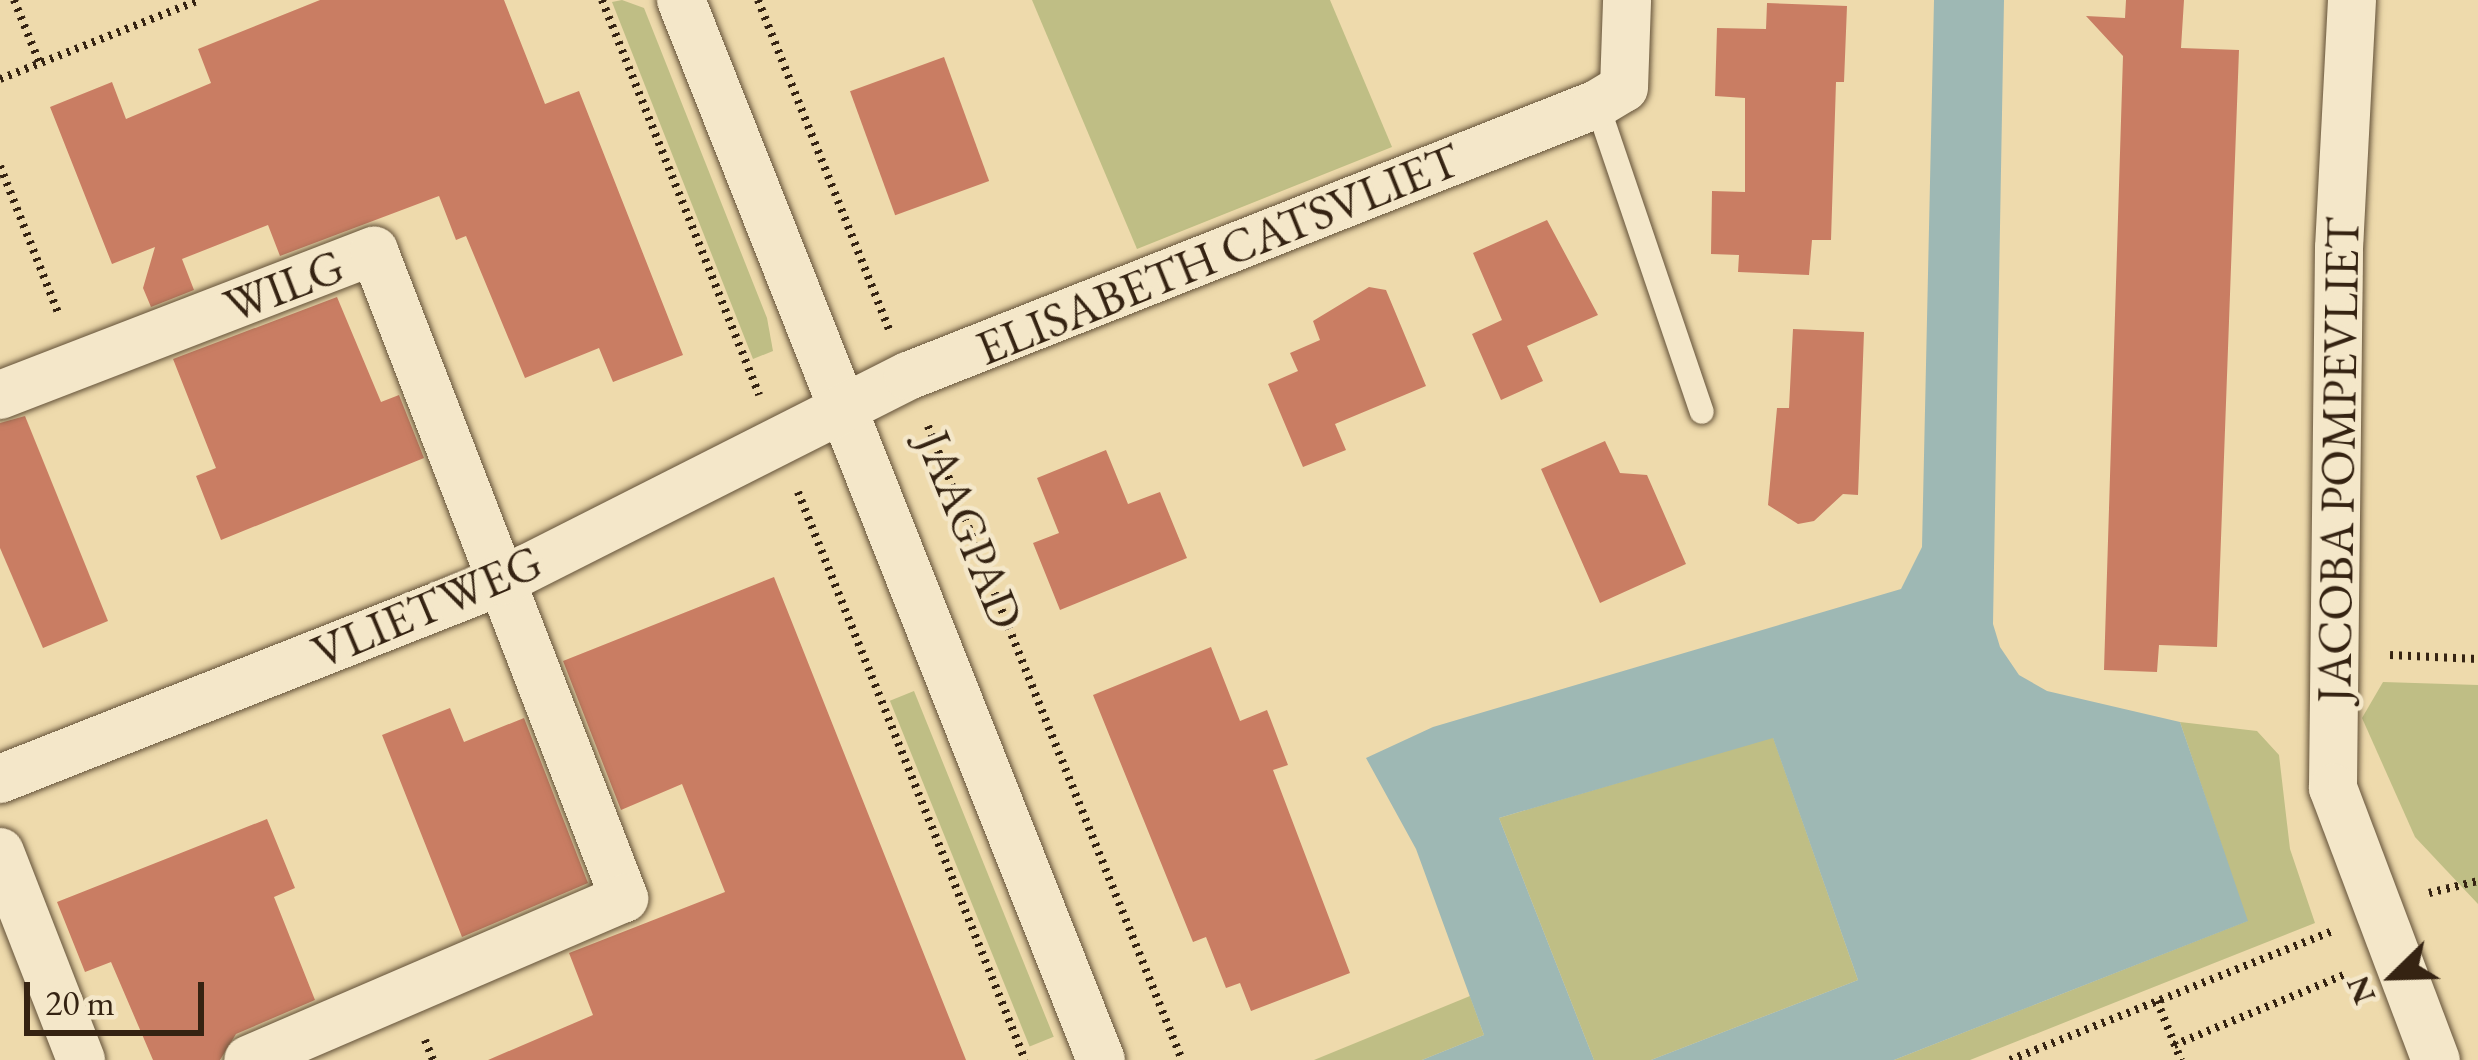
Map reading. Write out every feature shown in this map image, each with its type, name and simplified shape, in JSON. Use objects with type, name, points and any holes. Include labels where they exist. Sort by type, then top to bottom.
[{"type":"street","name":"JAAGPAD","points":[[681,0],[1101,1060]]},
{"type":"street","points":[[1597,104],[1624,88],[1627,0]]},
{"type":"street","name":"JACOBA POMPEVLIET","points":[[2352,0],[2339,248],[2333,788],[2384,934],[2436,1060]]},
{"type":"street","name":"ELISABETH CATSVLIET","points":[[842,410],[908,376],[1597,104]]},
{"type":"street","name":"WILG","points":[[0,395],[374,251],[502,580]]},
{"type":"street","name":"VLIETWEG","points":[[0,779],[502,580],[842,410]]},
{"type":"street","points":[[248,1060],[624,898],[502,580]]},
{"type":"street","points":[[0,852],[81,1060]]},
{"type":"lane","points":[[1597,104],[1702,412]]},
{"type":"path","points":[[14,0],[40,64]]},
{"type":"path","points":[[0,79],[200,0]]},
{"type":"path","points":[[602,0],[1025,1060]]},
{"type":"path","name":"JAAGPAD","points":[[758,0],[1182,1060]]},
{"type":"path","points":[[0,166],[79,365]]},
{"type":"path","points":[[2334,653],[2478,659]]},
{"type":"path","points":[[2010,1060],[2157,1001],[2384,934]]},
{"type":"path","points":[[2174,1045],[2384,934]]},
{"type":"path","points":[[2157,1001],[2181,1060]]},
{"type":"shaded area","points":[[622,0],[644,8],[767,318],[773,351],[753,359],[612,2]]},
{"type":"shaded area","points":[[1032,0],[1330,0],[1392,147],[1137,249]]},
{"type":"shaded area","points":[[2383,682],[2478,685],[2478,904],[2415,837],[2362,718]]},
{"type":"shaded area","points":[[914,691],[1054,1037],[1030,1047],[890,701]]},
{"type":"shaded area","points":[[2180,722],[2257,731],[2279,755],[2290,849],[2315,923],[1970,1060],[1894,1060],[2247,921]]},
{"type":"shaded area","points":[[1773,737],[1858,980],[1651,1060],[1594,1060],[1499,818]]},
{"type":"shaded area","points":[[1470,996],[1484,1035],[1422,1060],[1314,1060]]},
{"type":"water","points":[[1934,0],[2004,0],[1993,624],[2000,647],[2019,675],[2047,691],[2180,722],[2248,921],[1894,1060],[1651,1060],[1858,980],[1773,738],[1499,818],[1594,1060],[1422,1060],[1484,1035],[1416,849],[1366,758],[1433,727],[1901,589],[1922,547]]},
{"type":"building","points":[[320,0],[504,0],[545,104],[579,91],[683,355],[613,382],[599,348],[525,378],[466,236],[456,240],[439,196],[280,256],[268,225],[182,259],[194,290],[151,307],[143,288],[155,247],[112,264],[50,107],[112,82],[126,119],[211,83],[198,49]]},
{"type":"building","points":[[2126,0],[2184,0],[2181,48],[2239,50],[2217,647],[2159,645],[2157,672],[2104,670],[2123,56],[2086,16],[2125,18]]},
{"type":"building","points":[[1767,3],[1847,6],[1844,82],[1836,82],[1831,240],[1812,240],[1809,275],[1738,272],[1739,255],[1711,254],[1712,191],[1745,192],[1745,98],[1715,96],[1717,28],[1766,29]]},
{"type":"building","points":[[944,57],[989,181],[895,215],[850,91]]},
{"type":"building","points":[[1547,220],[1598,315],[1527,346],[1543,381],[1501,400],[1472,334],[1502,320],[1473,253]]},
{"type":"building","points":[[1369,287],[1386,290],[1426,386],[1335,424],[1346,450],[1303,467],[1268,384],[1298,371],[1290,353],[1320,340],[1313,321]]},
{"type":"building","points":[[337,297],[381,402],[399,395],[424,458],[221,540],[196,476],[216,468],[173,359]]},
{"type":"building","points":[[1793,329],[1864,332],[1858,495],[1843,494],[1814,521],[1798,524],[1768,505],[1777,408],[1789,408]]},
{"type":"building","points":[[25,416],[108,621],[43,648],[0,548],[0,423]]},
{"type":"building","points":[[1605,441],[1620,473],[1647,475],[1686,564],[1600,603],[1541,469]]},
{"type":"building","points":[[1106,450],[1128,504],[1160,492],[1187,558],[1060,610],[1033,543],[1059,533],[1037,478]]},
{"type":"building","points":[[774,577],[966,1060],[488,1060],[593,1015],[569,953],[725,892],[682,784],[621,810],[563,661]]},
{"type":"building","points":[[1211,647],[1240,721],[1267,710],[1288,765],[1273,770],[1350,973],[1251,1011],[1240,983],[1226,988],[1206,937],[1193,942],[1093,695]]},
{"type":"building","points":[[450,708],[464,742],[524,718],[588,883],[462,937],[382,735]]},
{"type":"building","points":[[267,819],[295,888],[274,897],[315,1000],[236,1034],[220,1060],[153,1060],[111,962],[85,972],[57,902]]}]
